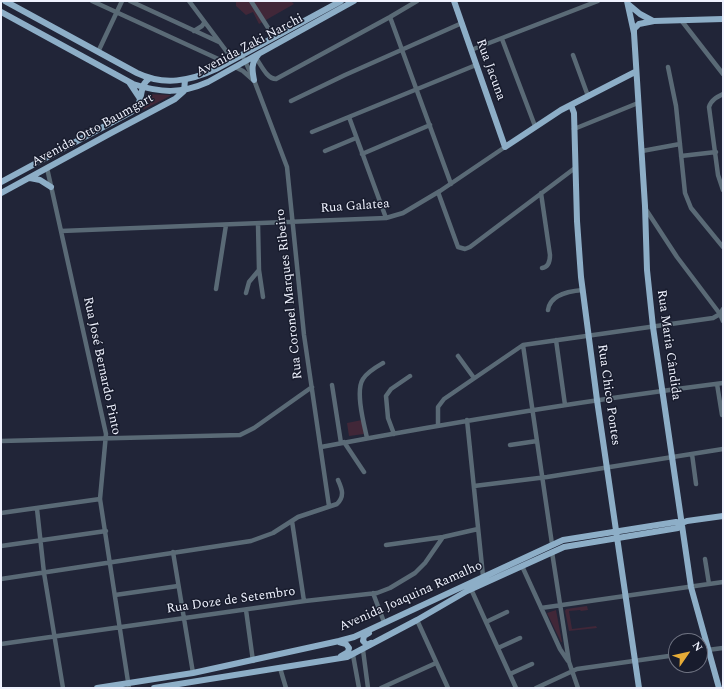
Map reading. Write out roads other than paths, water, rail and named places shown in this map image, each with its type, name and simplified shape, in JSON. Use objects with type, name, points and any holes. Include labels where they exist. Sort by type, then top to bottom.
[{"type":"main road","name":"Avenida Zaki Narchi","points":[[7,1],[15,7],[136,73],[150,78],[173,81],[185,80],[205,74],[230,62],[341,1]]},
{"type":"main road","name":"Avenida Zaki Narchi","points":[[1,12],[130,82],[142,87],[162,91],[184,90],[208,82],[354,1]]},
{"type":"main road","name":"Rua Jacuna","points":[[454,1],[506,146]]},
{"type":"main road","points":[[628,3],[640,14],[654,21]]},
{"type":"main road","name":"Rua Maria Cândida","points":[[628,3],[634,33],[635,72],[642,151],[647,270],[653,327],[691,587],[719,688]]},
{"type":"main road","points":[[12,18],[16,13],[15,7]]},
{"type":"main road","points":[[19,22],[20,16],[25,12]]},
{"type":"main road","points":[[634,33],[634,29],[639,24],[654,21],[723,19]]},
{"type":"main road","points":[[254,80],[252,66],[257,56]]},
{"type":"main road","name":"Rua Galatea","points":[[506,146],[535,126],[571,105],[635,72]]},
{"type":"main road","points":[[136,73],[137,80],[130,82],[141,100]]},
{"type":"main road","points":[[142,87],[150,78]]},
{"type":"main road","points":[[184,90],[185,80]]},
{"type":"main road","name":"Avenida Otto Baumgart","points":[[1,183],[131,112],[139,105],[142,87]]},
{"type":"main road","name":"Avenida Otto Baumgart","points":[[2,193],[175,99],[184,90]]},
{"type":"main road","name":"Rua Chico Pontes","points":[[571,105],[574,112],[577,221],[583,290],[597,400],[640,688]]},
{"type":"main road","points":[[47,168],[48,160],[56,153]]},
{"type":"main road","points":[[30,178],[40,180],[51,187]]},
{"type":"main road","points":[[1,183],[4,189],[2,193]]},
{"type":"main road","name":"Avenida Joaquina Ramalho","points":[[97,688],[129,686],[339,642],[382,624],[563,540],[723,516]]},
{"type":"main road","name":"Avenida Joaquina Ramalho","points":[[154,688],[342,659],[363,650],[471,589],[564,547],[678,528],[682,523]]},
{"type":"main road","points":[[377,642],[367,645],[363,638],[366,634],[382,624]]},
{"type":"main road","points":[[323,661],[327,658],[340,656],[348,652],[348,645],[339,642]]},
{"type":"main road","points":[[270,669],[262,668],[259,665],[262,662],[282,655]]},
{"type":"street","points":[[92,1],[116,13],[230,62]]},
{"type":"street","points":[[98,52],[122,1]]},
{"type":"street","points":[[130,1],[219,42]]},
{"type":"street","points":[[189,1],[219,42],[230,62]]},
{"type":"street","points":[[251,1],[272,34]]},
{"type":"street","points":[[257,56],[269,76],[273,79],[276,78],[417,1]]},
{"type":"street","points":[[471,50],[598,1]]},
{"type":"street","points":[[390,17],[450,184]]},
{"type":"street","points":[[681,20],[723,74]]},
{"type":"street","points":[[194,31],[204,23]]},
{"type":"street","points":[[291,101],[345,75],[462,24]]},
{"type":"street","points":[[502,39],[535,126]]},
{"type":"street","name":"Rua Coronel Marques Ribeiro","points":[[1,441],[240,435],[254,428],[312,387],[304,335],[287,167],[254,80],[242,55]]},
{"type":"street","points":[[572,55],[588,96]]},
{"type":"street","points":[[312,132],[476,65]]},
{"type":"street","points":[[235,67],[243,71],[254,80]]},
{"type":"street","points":[[668,67],[676,106],[687,200],[691,208],[723,247]]},
{"type":"street","points":[[723,94],[710,103],[718,175],[723,190]]},
{"type":"street","points":[[574,128],[638,103]]},
{"type":"street","points":[[349,117],[386,218]]},
{"type":"street","points":[[362,154],[430,125]]},
{"type":"street","points":[[325,151],[356,138]]},
{"type":"street","points":[[642,151],[680,144]]},
{"type":"street","name":"Rua Galatea","points":[[61,231],[386,218],[402,213],[438,192],[506,146]]},
{"type":"street","points":[[682,156],[716,152]]},
{"type":"street","name":"Rua José Bernardo Pinto","points":[[47,168],[106,432],[100,498],[129,686]]},
{"type":"street","points":[[438,192],[458,247],[465,249],[496,229],[540,193],[575,168]]},
{"type":"street","points":[[540,193],[550,255],[548,264],[542,268]]},
{"type":"street","points":[[645,208],[694,281],[723,320]]},
{"type":"street","points":[[258,224],[259,270],[264,297]]},
{"type":"street","points":[[646,226],[651,224],[658,228]]},
{"type":"street","points":[[216,289],[226,225]]},
{"type":"street","points":[[246,293],[249,282],[259,270]]},
{"type":"street","points":[[548,310],[549,304],[563,293],[583,290]]},
{"type":"street","points":[[438,425],[437,411],[440,403],[523,345],[713,318],[720,314],[723,309]]},
{"type":"street","points":[[556,340],[566,405]]},
{"type":"street","points":[[523,345],[552,544]]},
{"type":"street","points":[[458,356],[474,378]]},
{"type":"street","points":[[367,438],[359,388],[363,378],[383,363]]},
{"type":"street","points":[[394,434],[388,418],[386,396],[391,389],[410,376]]},
{"type":"street","points":[[321,447],[467,420],[723,383]]},
{"type":"street","points":[[717,384],[722,415]]},
{"type":"street","points":[[332,385],[343,443],[364,472]]},
{"type":"street","points":[[312,387],[330,506]]},
{"type":"street","points":[[467,420],[483,576]]},
{"type":"street","points":[[510,445],[537,441]]},
{"type":"street","points":[[474,486],[723,449]]},
{"type":"street","points":[[692,454],[696,484]]},
{"type":"street","points":[[1,579],[173,552],[251,542],[273,533],[292,520],[337,504],[342,497],[342,491],[338,480]]},
{"type":"street","points":[[1,513],[100,498]]},
{"type":"street","points":[[37,508],[44,573],[63,688]]},
{"type":"street","points":[[292,520],[304,601]]},
{"type":"street","points":[[386,545],[443,537],[478,529]]},
{"type":"street","points":[[1,546],[106,531]]},
{"type":"street","name":"Rua Doze de Setembro","points":[[1,644],[304,601],[373,593],[390,588],[415,573],[425,563],[443,537]]},
{"type":"street","points":[[173,552],[193,673]]},
{"type":"street","points":[[552,552],[569,662],[578,688]]},
{"type":"street","points":[[705,559],[709,584]]},
{"type":"street","points":[[522,566],[560,649],[569,662]]},
{"type":"street","points":[[541,608],[560,604],[723,582]]},
{"type":"street","points":[[115,595],[178,586]]},
{"type":"street","points":[[471,589],[516,688]]},
{"type":"street","points":[[373,593],[382,624]]},
{"type":"street","points":[[246,610],[253,661]]},
{"type":"street","points":[[486,622],[508,612]]},
{"type":"street","points":[[417,620],[446,687]]},
{"type":"street","points":[[498,648],[520,638]]},
{"type":"street","points":[[709,650],[723,648]]},
{"type":"street","points":[[363,650],[368,688]]},
{"type":"street","points":[[353,655],[359,688]]},
{"type":"street","points":[[536,688],[577,669],[668,656]]},
{"type":"street","points":[[381,688],[436,663]]},
{"type":"street","points":[[510,674],[532,664]]},
{"type":"street","points":[[280,668],[286,688]]}]
